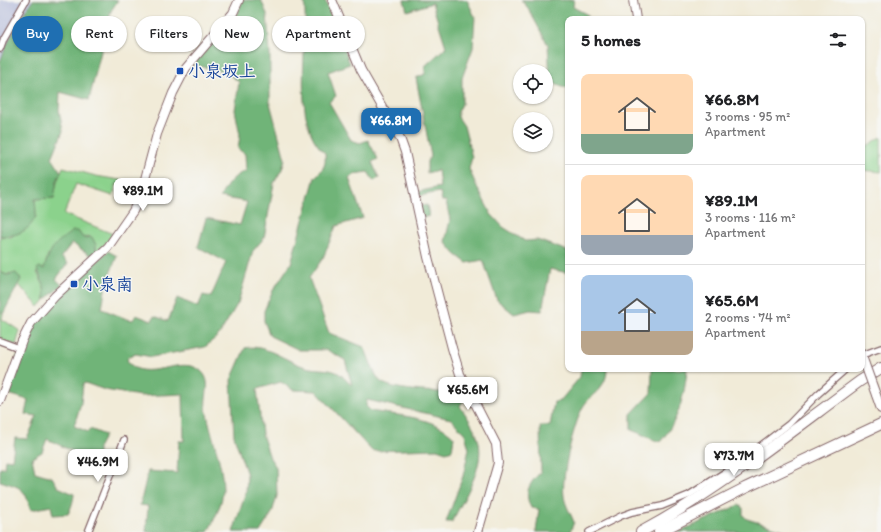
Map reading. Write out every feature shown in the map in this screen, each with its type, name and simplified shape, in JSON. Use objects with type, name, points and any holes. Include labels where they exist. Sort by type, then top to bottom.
[{"type":"highway","points":[[641,532],[724,482],[860,381],[881,368]]},
{"type":"highway","points":[[659,532],[745,488],[881,424]]},
{"type":"street","points":[[0,49],[4,38],[26,0]]},
{"type":"street","points":[[0,401],[19,348],[31,323],[40,311],[108,247],[133,211],[141,194],[157,134],[173,93],[186,68],[233,13],[240,0]]},
{"type":"street","points":[[332,0],[361,70],[400,138],[405,152],[428,257],[460,374],[496,444],[498,463],[478,532]]},
{"type":"street","points":[[633,0],[636,16]]},
{"type":"street","points":[[0,341],[19,348]]},
{"type":"street","points":[[865,355],[881,348]]},
{"type":"street","points":[[865,364],[879,402]]},
{"type":"street","points":[[589,532],[632,512],[662,506],[679,500],[725,472],[789,424],[818,394],[843,372]]},
{"type":"street","points":[[88,532],[124,440]]},
{"type":"shaded area","points":[[0,0],[33,0],[22,16],[12,16],[12,37],[0,63]]},
{"type":"green space","points":[[33,0],[118,0],[110,16],[71,16],[71,52],[101,52],[89,100],[60,92],[59,110],[63,131],[52,158],[61,172],[57,181],[54,198],[35,199],[36,216],[29,227],[20,233],[11,236],[0,236],[0,62],[12,34],[12,52],[63,52],[63,16],[23,15]]},
{"type":"green space","points":[[242,0],[261,0],[267,14],[270,54],[270,103],[285,159],[282,169],[274,183],[264,238],[253,251],[238,303],[219,335],[205,347],[152,357],[136,354],[129,356],[127,360],[134,367],[142,370],[152,370],[183,365],[193,366],[205,375],[207,380],[206,408],[219,459],[223,489],[222,500],[218,511],[208,532],[146,532],[148,506],[140,505],[148,471],[177,473],[179,441],[184,441],[183,394],[140,396],[105,390],[85,383],[83,384],[81,403],[74,426],[88,432],[90,429],[105,435],[98,448],[98,458],[82,456],[47,439],[42,452],[32,458],[35,472],[52,477],[58,487],[74,494],[73,501],[68,514],[53,515],[51,506],[31,510],[24,493],[18,487],[0,481],[0,468],[4,468],[5,459],[12,460],[15,438],[27,439],[37,416],[25,414],[28,400],[5,393],[20,349],[33,324],[59,296],[108,251],[117,256],[106,284],[102,309],[133,320],[136,315],[152,321],[154,316],[168,321],[177,298],[198,307],[203,295],[211,297],[226,262],[198,247],[206,218],[240,225],[247,202],[220,197],[233,178],[246,171],[245,154],[238,149],[240,135],[235,110],[239,82],[222,71],[191,66],[210,44],[210,52],[264,52],[264,16],[235,16],[238,12]]},
{"type":"green space","points":[[304,0],[325,0],[331,16],[305,16]]},
{"type":"green space","points":[[404,0],[467,0],[475,17],[473,48],[462,78],[462,104],[458,112],[458,117],[464,126],[472,157],[469,169],[491,214],[503,227],[525,241],[537,240],[565,250],[565,272],[550,269],[542,311],[530,310],[514,314],[497,300],[483,260],[467,263],[455,254],[445,242],[450,220],[446,201],[442,201],[440,192],[419,196],[421,206],[427,205],[429,216],[422,218],[417,192],[440,187],[438,170],[427,173],[427,161],[431,156],[416,78],[425,74],[425,66],[446,47],[432,3],[407,11]]},
{"type":"green space","points":[[521,0],[574,0],[573,7],[588,15],[565,16],[565,88],[553,82],[553,64],[549,64],[548,45],[528,8]]},
{"type":"green space","points":[[304,52],[345,52],[350,64],[328,72],[336,96],[329,102],[351,140],[360,143],[368,140],[378,159],[372,162],[379,178],[374,181],[368,172],[354,174],[349,178],[363,218],[336,226],[323,258],[309,278],[329,333],[364,347],[373,369],[380,381],[386,385],[408,389],[465,393],[466,395],[460,406],[477,436],[480,447],[479,458],[473,480],[452,522],[446,522],[463,476],[469,449],[465,434],[451,419],[367,400],[366,406],[371,411],[426,421],[446,430],[454,437],[452,450],[446,452],[437,449],[372,451],[316,391],[293,390],[281,382],[257,389],[262,434],[270,458],[276,467],[277,496],[272,513],[260,532],[233,532],[246,492],[247,475],[234,436],[231,380],[245,348],[253,347],[268,350],[299,365],[325,369],[338,373],[352,385],[345,360],[327,350],[299,350],[270,336],[264,321],[264,311],[272,292],[291,263],[315,177],[324,166],[325,161],[325,153],[314,140],[307,122],[303,81]]},
{"type":"green space","points":[[881,137],[881,172],[865,170],[865,146]]},
{"type":"green space","points":[[63,167],[96,176],[126,181],[124,186],[117,184],[113,196],[76,184],[64,214],[113,234],[96,252],[96,245],[89,236],[83,238],[78,231],[48,255],[44,270],[37,272],[44,286],[45,300],[39,307],[18,284],[21,279],[10,273],[7,275],[0,272],[0,236],[11,237],[36,217],[35,199],[54,198],[57,181]]},
{"type":"green space","points":[[73,231],[78,231],[83,238],[92,237],[96,245],[96,252],[93,255],[90,255],[72,243],[61,257],[68,263],[56,279],[62,285],[45,300],[44,286],[37,269],[39,267],[44,269],[54,246]]},
{"type":"green space","points":[[0,272],[7,275],[16,273],[21,279],[3,314],[0,311]]},
{"type":"green space","points":[[0,311],[3,314],[2,319],[20,331],[16,345],[0,339]]},
{"type":"green space","points":[[581,372],[607,372],[601,387],[582,409],[568,452],[564,477],[564,496],[574,522],[570,532],[536,532],[539,509],[531,508],[528,492],[531,484],[541,472],[540,426],[550,426],[554,402],[560,401],[580,377]]},
{"type":"green space","points":[[652,372],[687,372],[680,408],[672,426],[660,442],[631,430],[631,414],[651,393]]},
{"type":"green space","points":[[739,505],[743,508],[743,515],[747,519],[790,532],[678,532]]},
{"type":"place","name":"小泉坂上","points":[[180,71]]},
{"type":"place","name":"小泉南","points":[[74,284]]}]
